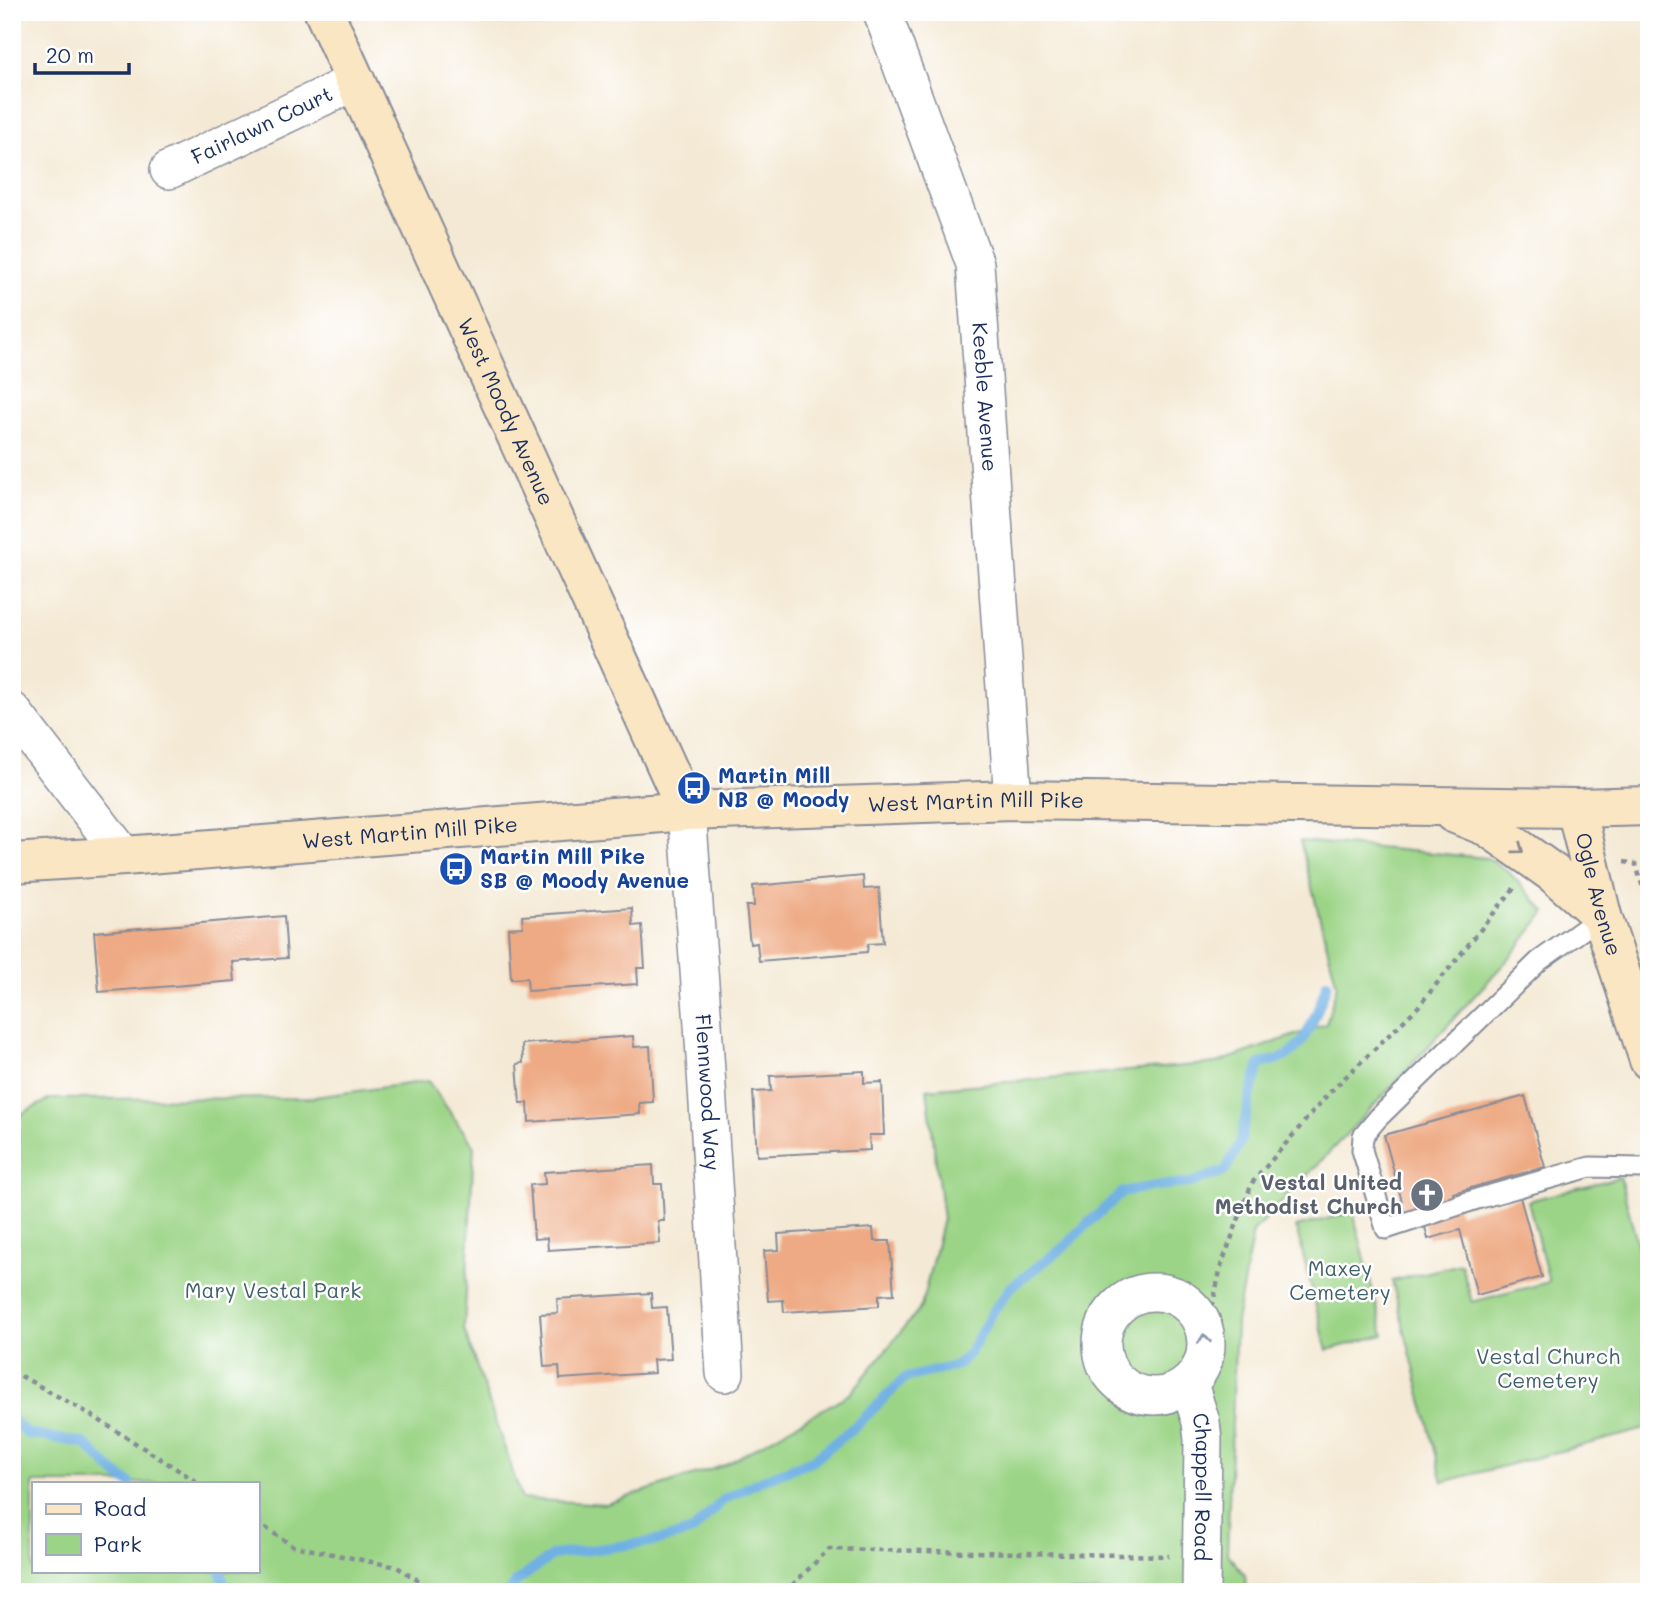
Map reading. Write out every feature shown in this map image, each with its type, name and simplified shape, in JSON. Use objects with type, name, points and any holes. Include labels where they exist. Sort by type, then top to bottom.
[{"type":"main road","name":"West Moody Avenue","points":[[324,12],[687,811]]},
{"type":"main road","name":"West Martin Mill Pike","points":[[12,863],[687,811],[1013,800],[1437,807],[1649,806]]},
{"type":"main road","points":[[1437,807],[1488,827],[1574,890],[1602,916]]},
{"type":"main road","name":"Ogle Avenue","points":[[1576,808],[1602,916],[1649,1060]]},
{"type":"street","name":"Keeble Avenue","points":[[883,12],[975,264],[1013,800]]},
{"type":"street","name":"Fairlawn Court","points":[[169,170],[356,81]]},
{"type":"street","points":[[12,711],[124,856]]},
{"type":"street","name":"Flennwood Way","points":[[687,811],[724,1373]]},
{"type":"street","points":[[1158,1291],[1189,1304],[1200,1319],[1206,1336],[1206,1355],[1200,1370],[1189,1384],[1174,1394],[1156,1397],[1139,1395],[1123,1387],[1111,1375],[1103,1360],[1105,1326],[1113,1311],[1126,1300],[1141,1293],[1158,1291]]},
{"type":"street","name":"Chappell Road","points":[[1189,1384],[1201,1422],[1203,1440],[1200,1574]]},
{"type":"lane","points":[[1602,916],[1539,961],[1378,1118],[1363,1136],[1362,1150],[1385,1229],[1590,1167],[1649,1166]]},
{"type":"path","points":[[1588,855],[1636,864],[1649,909]]},
{"type":"path","points":[[1206,1336],[1221,1266],[1252,1183],[1329,1093],[1418,1007],[1536,861]]},
{"type":"path","points":[[12,1371],[86,1412],[198,1482]]},
{"type":"path","points":[[259,1523],[293,1546],[397,1567],[438,1592]]},
{"type":"path","points":[[785,1592],[829,1549],[1200,1574]]},
{"type":"green space","name":"Mary Vestal Park","points":[[1300,841],[1487,858],[1509,872],[1546,912],[1511,956],[1381,1098],[1253,1232],[1236,1322],[1227,1554],[1245,1575],[1246,1592],[12,1592],[12,1119],[50,1099],[308,1098],[428,1081],[474,1146],[464,1329],[522,1499],[606,1504],[725,1465],[851,1393],[921,1307],[943,1219],[927,1089],[1217,1063],[1326,1024],[1337,985]]},
{"type":"green space","name":"Vestal Church Cemetery","points":[[1620,1177],[1649,1289],[1649,1428],[1443,1482],[1392,1281],[1461,1264],[1472,1302],[1549,1282],[1528,1201]]},
{"type":"green space","name":"Maxey Cemetery","points":[[1353,1212],[1384,1335],[1327,1350],[1296,1227]]},
{"type":"building","points":[[863,876],[864,889],[879,888],[883,943],[868,944],[867,952],[759,961],[757,943],[750,944],[746,906],[754,906],[753,886]]},
{"type":"building","points":[[632,908],[633,926],[642,925],[645,968],[637,968],[638,984],[528,991],[527,978],[511,979],[508,928],[523,927],[522,916]]},
{"type":"building","points":[[284,916],[287,958],[233,962],[235,981],[99,992],[94,932]]},
{"type":"building","points":[[633,1036],[634,1047],[650,1046],[653,1102],[639,1103],[640,1114],[529,1122],[528,1103],[520,1103],[517,1064],[523,1063],[522,1044]]},
{"type":"building","points":[[864,1071],[864,1083],[882,1082],[884,1135],[869,1135],[870,1150],[757,1156],[753,1092],[771,1091],[770,1076]]},
{"type":"building","name":"Vestal United Methodist Church","points":[[1525,1096],[1545,1167],[1453,1193],[1459,1214],[1520,1197],[1542,1277],[1477,1295],[1460,1230],[1428,1239],[1420,1208],[1405,1213],[1384,1135]]},
{"type":"building","points":[[653,1165],[654,1184],[662,1184],[664,1221],[658,1221],[660,1243],[548,1250],[547,1238],[534,1239],[530,1185],[545,1184],[544,1172]]},
{"type":"building","points":[[873,1228],[874,1241],[890,1241],[894,1294],[879,1295],[879,1306],[784,1312],[783,1300],[768,1301],[764,1251],[779,1250],[778,1234]]},
{"type":"building","points":[[651,1293],[652,1308],[667,1307],[671,1359],[653,1360],[654,1373],[560,1379],[559,1366],[544,1367],[540,1314],[558,1313],[557,1299]]},
{"type":"waterway","points":[[510,1592],[516,1582],[553,1555],[657,1541],[693,1531],[724,1499],[762,1480],[813,1460],[859,1423],[905,1378],[958,1365],[970,1352],[993,1311],[1011,1287],[1065,1246],[1123,1192],[1190,1183],[1225,1171],[1240,1143],[1260,1064],[1282,1058],[1298,1045],[1311,1026],[1327,983]]},
{"type":"waterway","points":[[12,1419],[27,1434],[84,1443],[115,1473],[128,1482]]},
{"type":"waterway","points":[[220,1572],[224,1583],[223,1592]]},
{"type":"place","name":"Martin Mill NB @ Moody","points":[[694,788]]},
{"type":"place","name":"Martin Mill Pike SB @ Moody Avenue","points":[[456,869]]},
{"type":"place","name":"Vestal United Methodist Church","points":[[1427,1195]]}]
